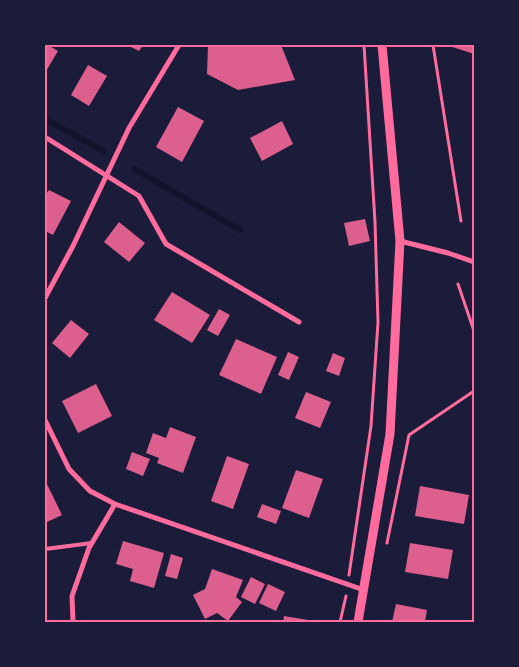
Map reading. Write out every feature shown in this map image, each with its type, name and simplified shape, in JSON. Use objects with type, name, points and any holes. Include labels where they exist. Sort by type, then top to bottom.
[{"type":"street","points":[[45,298],[107,176],[129,128],[179,45]]},
{"type":"street","points":[[358,622],[390,434],[400,241],[382,45]]},
{"type":"street","points":[[45,137],[139,196],[166,244],[299,322]]},
{"type":"street","points":[[400,241],[448,253],[474,262]]},
{"type":"street","points":[[45,420],[69,470],[90,491],[115,504],[364,590]]},
{"type":"street","points":[[73,622],[72,596],[89,548],[115,504]]},
{"type":"lane","points":[[45,549],[92,542]]},
{"type":"path","points":[[340,622],[348,584],[371,426],[378,322],[376,222],[364,45]]},
{"type":"path","points":[[433,45],[461,221]]},
{"type":"path","points":[[458,284],[474,331]]},
{"type":"path","points":[[386,548],[408,435],[474,391]]},
{"type":"building","points":[[45,45],[58,51],[45,73]]},
{"type":"building","points":[[127,45],[143,45],[139,51]]},
{"type":"building","points":[[208,45],[281,45],[295,80],[238,90],[207,74]]},
{"type":"building","points":[[446,45],[474,45],[474,54]]},
{"type":"building","points":[[88,65],[107,76],[89,106],[71,95]]},
{"type":"building","points":[[178,107],[204,121],[182,162],[156,147]]},
{"type":"building","points":[[282,121],[293,144],[262,161],[250,138]]},
{"type":"building","points":[[49,190],[71,201],[53,235],[45,231],[45,196]]},
{"type":"building","points":[[365,219],[370,241],[349,246],[344,223]]},
{"type":"building","points":[[119,222],[145,243],[129,262],[104,242]]},
{"type":"building","points":[[172,292],[210,315],[192,343],[154,320]]},
{"type":"building","points":[[219,309],[230,315],[218,336],[207,330]]},
{"type":"building","points":[[71,320],[89,334],[70,358],[52,343]]},
{"type":"building","points":[[236,339],[277,357],[261,394],[219,375]]},
{"type":"building","points":[[288,352],[299,357],[289,380],[278,375]]},
{"type":"building","points":[[333,353],[345,358],[339,376],[326,371]]},
{"type":"building","points":[[96,384],[112,416],[78,433],[62,401]]},
{"type":"building","points":[[306,392],[331,402],[320,428],[295,418]]},
{"type":"building","points":[[170,427],[196,437],[183,473],[157,463],[159,458],[146,453],[153,433],[166,438]]},
{"type":"building","points":[[132,452],[150,459],[143,476],[126,469]]},
{"type":"building","points":[[227,456],[249,464],[233,509],[211,501]]},
{"type":"building","points":[[296,470],[323,479],[309,518],[282,508]]},
{"type":"building","points":[[45,480],[62,515],[45,523]]},
{"type":"building","points":[[420,486],[469,495],[464,524],[415,516]]},
{"type":"building","points":[[262,504],[281,511],[276,524],[257,517]]},
{"type":"building","points":[[123,541],[164,553],[154,588],[130,581],[133,569],[116,564]]},
{"type":"building","points":[[410,543],[453,550],[448,579],[405,572]]},
{"type":"building","points":[[171,554],[183,558],[177,579],[165,576]]},
{"type":"building","points":[[212,569],[243,580],[236,597],[242,602],[228,621],[217,613],[205,619],[193,595],[205,589]]},
{"type":"building","points":[[251,577],[265,584],[255,604],[241,597]]},
{"type":"building","points":[[268,584],[285,592],[276,611],[259,603]]},
{"type":"building","points":[[396,604],[427,610],[425,622],[392,622]]},
{"type":"building","points":[[284,616],[314,621],[314,622],[283,622]]},
{"type":"waterway","points":[[45,119],[104,151]]},
{"type":"waterway","points":[[134,169],[240,230]]}]
